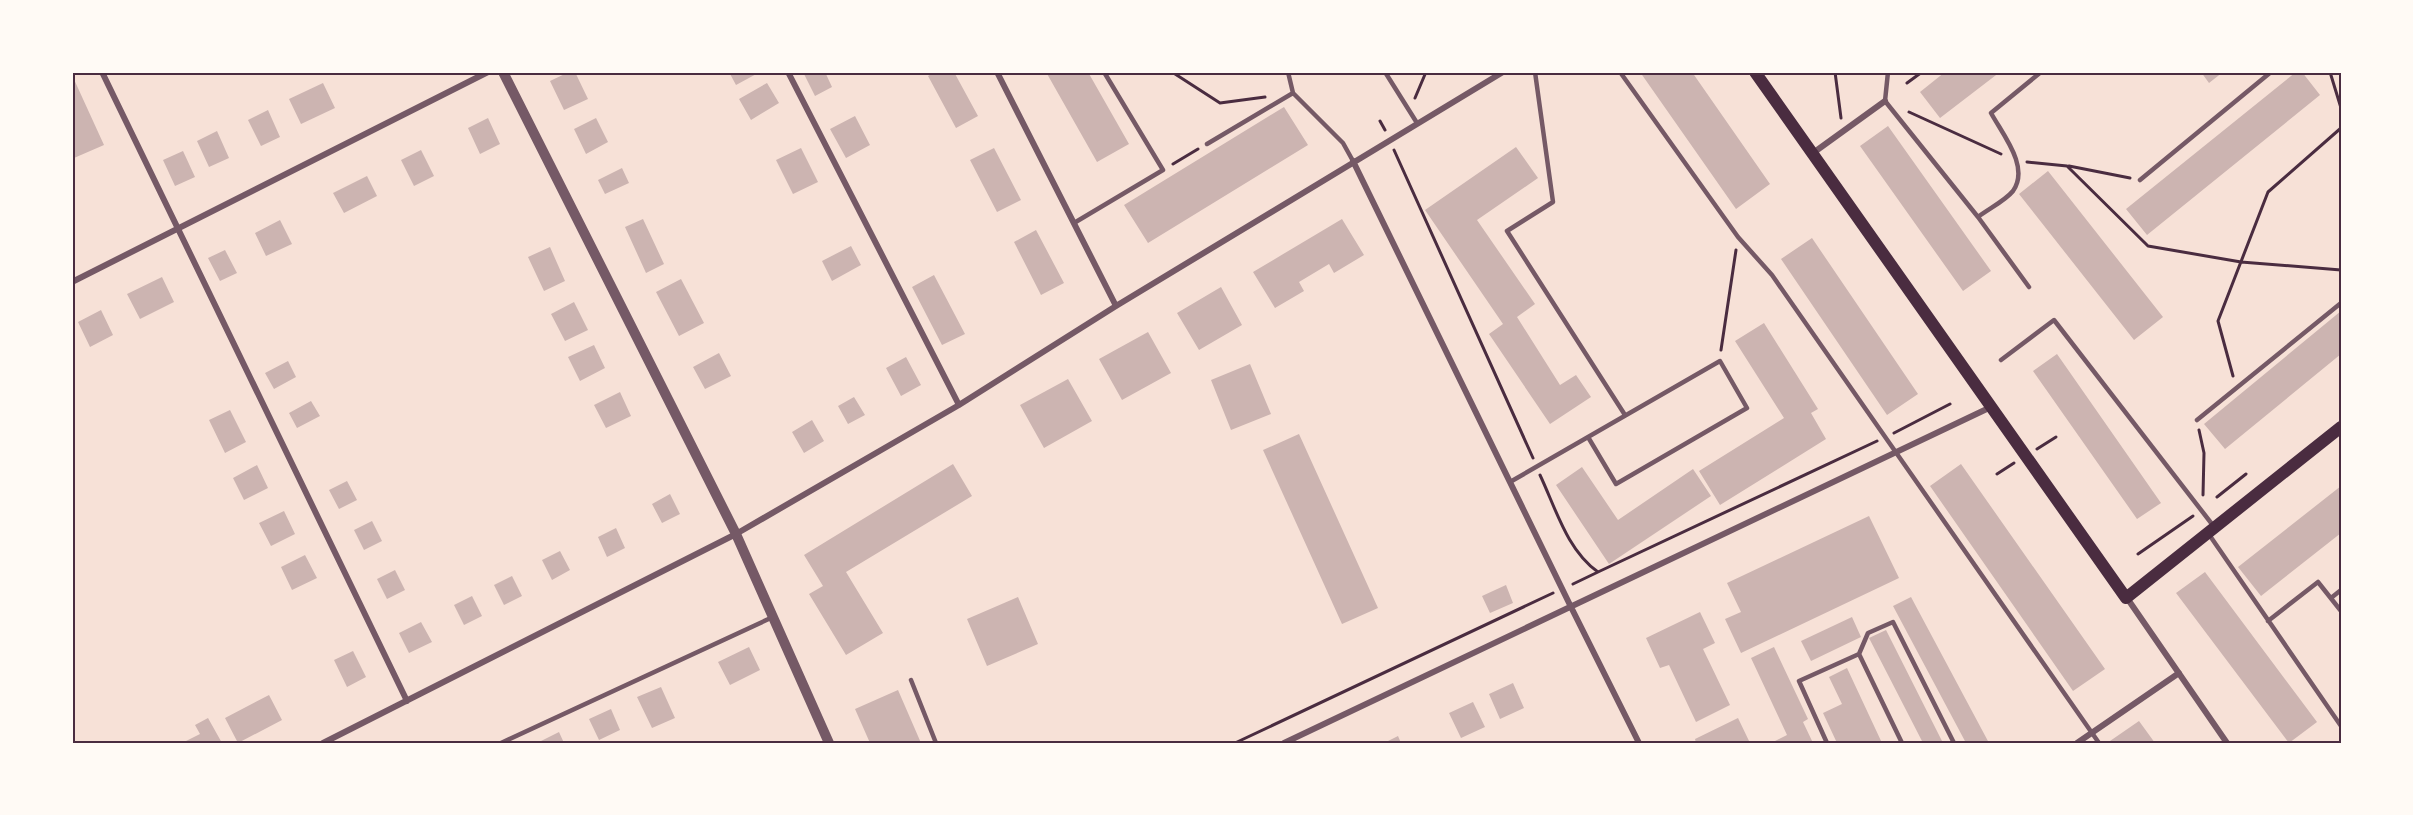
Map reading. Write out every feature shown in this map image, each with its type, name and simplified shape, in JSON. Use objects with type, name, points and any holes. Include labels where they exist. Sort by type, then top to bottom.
[{"type":"main road","points":[[1755,72],[2127,598],[2341,426]]},
{"type":"street","points":[[102,72],[407,701]]},
{"type":"street","points":[[72,282],[488,72]]},
{"type":"street","points":[[503,72],[736,534],[829,743]]},
{"type":"street","points":[[788,72],[959,405]]},
{"type":"street","points":[[997,72],[1116,306]]},
{"type":"street","points":[[323,743],[736,534],[959,405],[1116,306],[1503,72]]},
{"type":"street","points":[[1813,153],[1885,101]]},
{"type":"street","points":[[1353,161],[1639,743]]},
{"type":"street","points":[[1284,743],[1991,408]]},
{"type":"street","points":[[2127,598],[2228,743]]},
{"type":"street","points":[[2077,743],[2179,673]]},
{"type":"lane","points":[[1074,223],[1162,170],[1104,72]]},
{"type":"lane","points":[[1288,72],[1293,93],[1343,143],[1353,161]]},
{"type":"lane","points":[[1384,72],[1417,123]]},
{"type":"lane","points":[[1535,72],[1553,202],[1507,231],[1625,415]]},
{"type":"lane","points":[[1620,72],[1738,237],[1772,275],[2099,743]]},
{"type":"lane","points":[[1888,72],[1885,101],[1978,217],[2029,286]]},
{"type":"lane","points":[[1978,217],[2012,192],[2019,176],[2017,161],[1991,113],[2041,72]]},
{"type":"lane","points":[[2140,180],[2271,72]]},
{"type":"lane","points":[[1208,144],[1293,93]]},
{"type":"lane","points":[[2197,420],[2341,303]]},
{"type":"lane","points":[[2001,360],[2054,320],[2201,510],[2268,621],[2341,726]]},
{"type":"lane","points":[[1510,482],[1588,436],[1720,361],[1747,408],[1616,484],[1588,436]]},
{"type":"lane","points":[[2268,621],[2318,582],[2341,611]]},
{"type":"lane","points":[[2331,598],[2341,590]]},
{"type":"lane","points":[[501,743],[773,617]]},
{"type":"lane","points":[[1827,743],[1799,681],[1859,654],[1868,633],[1893,622],[1954,743]]},
{"type":"lane","points":[[1859,654],[1902,743]]},
{"type":"lane","points":[[911,680],[936,743]]},
{"type":"path","points":[[1172,72],[1220,103],[1293,93]]},
{"type":"path","points":[[1414,101],[1426,72]]},
{"type":"path","points":[[1835,72],[1843,132]]},
{"type":"path","points":[[1907,83],[1922,72]]},
{"type":"path","points":[[2330,72],[2341,108]]},
{"type":"path","points":[[1885,101],[2017,161],[2067,166],[2140,180]]},
{"type":"path","points":[[2226,384],[2233,376],[2218,321],[2268,192],[2341,128]]},
{"type":"path","points":[[1162,170],[1208,144]]},
{"type":"path","points":[[2067,166],[2148,246],[2241,262],[2341,270]]},
{"type":"path","points":[[1720,361],[1738,237]]},
{"type":"path","points":[[2138,554],[2201,510],[2204,453],[2197,420]]},
{"type":"path","points":[[2217,497],[2246,474]]},
{"type":"path","points":[[1235,743],[1598,572]]},
{"type":"building","points":[[569,72],[575,72],[588,99],[564,110],[550,81]]},
{"type":"building","points":[[729,72],[760,72],[736,85]]},
{"type":"building","points":[[803,72],[825,72],[832,87],[815,96]]},
{"type":"building","points":[[935,72],[954,72],[978,116],[956,128],[928,76]]},
{"type":"building","points":[[1046,72],[1088,72],[1129,144],[1097,162]]},
{"type":"building","points":[[1640,72],[1692,72],[1770,184],[1736,209]]},
{"type":"building","points":[[1945,72],[2000,72],[1940,118],[1920,92]]},
{"type":"building","points":[[2201,72],[2223,72],[2209,83]]},
{"type":"building","points":[[2296,72],[2302,72],[2320,95],[2147,235],[2126,209]]},
{"type":"building","points":[[72,75],[104,145],[74,158],[72,154]]},
{"type":"building","points":[[323,83],[335,108],[301,124],[289,99]]},
{"type":"building","points":[[767,83],[779,103],[751,120],[739,99]]},
{"type":"building","points":[[1284,107],[1308,145],[1148,243],[1124,205]]},
{"type":"building","points":[[268,110],[280,137],[261,146],[248,120]]},
{"type":"building","points":[[855,116],[870,145],[846,158],[830,129]]},
{"type":"building","points":[[488,118],[500,144],[480,154],[468,128]]},
{"type":"building","points":[[596,118],[608,142],[586,154],[574,129]]},
{"type":"building","points":[[1888,126],[1991,271],[1963,291],[1860,146]]},
{"type":"building","points":[[217,131],[229,158],[209,167],[197,141]]},
{"type":"building","points":[[1516,147],[1538,178],[1477,220],[1535,304],[1517,317],[1560,385],[1576,375],[1591,397],[1550,424],[1489,334],[1503,324],[1425,210]]},
{"type":"building","points":[[801,148],[818,182],[793,194],[776,160]]},
{"type":"building","points":[[994,148],[1021,200],[997,212],[970,160]]},
{"type":"building","points":[[421,150],[434,176],[414,186],[401,160]]},
{"type":"building","points":[[183,151],[195,177],[175,186],[163,160]]},
{"type":"building","points":[[622,168],[629,183],[605,194],[598,180]]},
{"type":"building","points":[[2048,171],[2163,317],[2134,340],[2019,194]]},
{"type":"building","points":[[367,176],[377,196],[344,213],[333,193]]},
{"type":"building","points":[[643,219],[664,264],[646,273],[625,227]]},
{"type":"building","points":[[1342,219],[1364,255],[1334,273],[1329,264],[1299,282],[1304,291],[1275,308],[1253,272]]},
{"type":"building","points":[[280,220],[292,244],[266,256],[255,233]]},
{"type":"building","points":[[1036,230],[1064,283],[1041,295],[1014,242]]},
{"type":"building","points":[[1812,238],[1918,394],[1887,415],[1781,259]]},
{"type":"building","points":[[851,246],[861,265],[832,281],[822,261]]},
{"type":"building","points":[[550,247],[565,281],[544,291],[528,257]]},
{"type":"building","points":[[225,250],[237,273],[220,281],[208,258]]},
{"type":"building","points":[[934,275],[965,334],[942,345],[912,287]]},
{"type":"building","points":[[162,277],[174,302],[140,319],[127,294]]},
{"type":"building","points":[[681,279],[704,323],[679,336],[656,292]]},
{"type":"building","points":[[1221,287],[1242,325],[1199,350],[1177,313]]},
{"type":"building","points":[[574,302],[588,330],[565,341],[551,314]]},
{"type":"building","points":[[101,310],[113,335],[90,347],[78,322]]},
{"type":"building","points":[[2341,311],[2341,354],[2225,449],[2204,424]]},
{"type":"building","points":[[1764,323],[1818,409],[1811,413],[1826,439],[1720,505],[1699,471],[1784,418],[1735,341]]},
{"type":"building","points":[[1148,332],[1171,373],[1122,400],[1099,359]]},
{"type":"building","points":[[594,345],[605,368],[580,381],[568,357]]},
{"type":"building","points":[[719,353],[731,376],[705,389],[693,367]]},
{"type":"building","points":[[2057,354],[2161,503],[2137,519],[2033,371]]},
{"type":"building","points":[[906,357],[921,385],[901,396],[886,368]]},
{"type":"building","points":[[288,361],[296,377],[274,389],[265,373]]},
{"type":"building","points":[[1250,364],[1271,414],[1231,430],[1211,380]]},
{"type":"building","points":[[1068,379],[1092,421],[1044,448],[1020,405]]},
{"type":"building","points":[[620,392],[631,416],[606,428],[594,405]]},
{"type":"building","points":[[854,397],[865,415],[848,424],[838,406]]},
{"type":"building","points":[[311,401],[320,416],[297,428],[289,413]]},
{"type":"building","points":[[230,410],[246,442],[225,453],[209,420]]},
{"type":"building","points":[[812,420],[824,441],[804,453],[792,432]]},
{"type":"building","points":[[1299,434],[1378,608],[1342,624],[1263,450]]},
{"type":"building","points":[[953,464],[972,496],[846,572],[883,633],[846,655],[809,594],[823,586],[804,555]]},
{"type":"building","points":[[1961,464],[2105,669],[2073,691],[1930,486]]},
{"type":"building","points":[[257,465],[268,488],[244,500],[233,478]]},
{"type":"building","points":[[1582,467],[1618,520],[1693,469],[1711,496],[1609,564],[1556,485]]},
{"type":"building","points":[[347,481],[357,500],[339,509],[329,490]]},
{"type":"building","points":[[2341,486],[2341,533],[2261,596],[2238,567]]},
{"type":"building","points":[[670,494],[680,514],[662,523],[652,504]]},
{"type":"building","points":[[284,511],[295,534],[271,546],[259,523]]},
{"type":"building","points":[[1869,516],[1899,578],[1741,653],[1725,619],[1741,612],[1727,583]]},
{"type":"building","points":[[372,521],[382,541],[364,550],[354,530]]},
{"type":"building","points":[[616,528],[625,548],[607,557],[598,537]]},
{"type":"building","points":[[560,551],[570,570],[552,580],[542,560]]},
{"type":"building","points":[[305,555],[317,578],[292,590],[281,567]]},
{"type":"building","points":[[395,570],[405,590],[387,599],[377,579]]},
{"type":"building","points":[[2205,572],[2317,722],[2289,743],[2176,593]]},
{"type":"building","points":[[512,576],[522,596],[504,605],[494,585]]},
{"type":"building","points":[[1506,585],[1513,603],[1490,613],[1482,596]]},
{"type":"building","points":[[472,596],[482,616],[464,625],[454,605]]},
{"type":"building","points":[[1018,597],[1038,644],[987,666],[967,619]]},
{"type":"building","points":[[1911,597],[1989,743],[1966,743],[1893,606]]},
{"type":"building","points":[[1700,612],[1715,643],[1703,649],[1730,705],[1696,722],[1669,665],[1660,668],[1646,638]]},
{"type":"building","points":[[1852,617],[1861,637],[1811,661],[1801,641]]},
{"type":"building","points":[[421,622],[432,642],[409,653],[399,633]]},
{"type":"building","points":[[1886,630],[1943,743],[1923,743],[1869,638]]},
{"type":"building","points":[[749,647],[760,670],[730,685],[718,662]]},
{"type":"building","points":[[1774,647],[1808,719],[1803,722],[1813,743],[1771,743],[1787,735],[1751,658]]},
{"type":"building","points":[[353,651],[366,677],[347,687],[334,660]]},
{"type":"building","points":[[1847,668],[1882,743],[1837,743],[1823,713],[1842,704],[1829,677]]},
{"type":"building","points":[[1513,683],[1524,708],[1500,719],[1489,694]]},
{"type":"building","points":[[661,687],[675,718],[652,728],[637,697]]},
{"type":"building","points":[[898,690],[921,743],[870,743],[855,709]]},
{"type":"building","points":[[269,695],[282,720],[238,743],[225,718]]},
{"type":"building","points":[[1473,702],[1485,727],[1461,738],[1449,713]]},
{"type":"building","points":[[611,709],[620,730],[599,740],[589,719]]},
{"type":"building","points":[[208,718],[222,743],[182,743],[200,734],[195,725]]},
{"type":"building","points":[[1738,718],[1750,743],[1696,743],[1695,739]]},
{"type":"building","points":[[2139,721],[2155,743],[2111,743],[2110,741]]},
{"type":"building","points":[[559,732],[564,743],[537,743]]},
{"type":"building","points":[[1398,736],[1401,743],[1384,743]]}]
